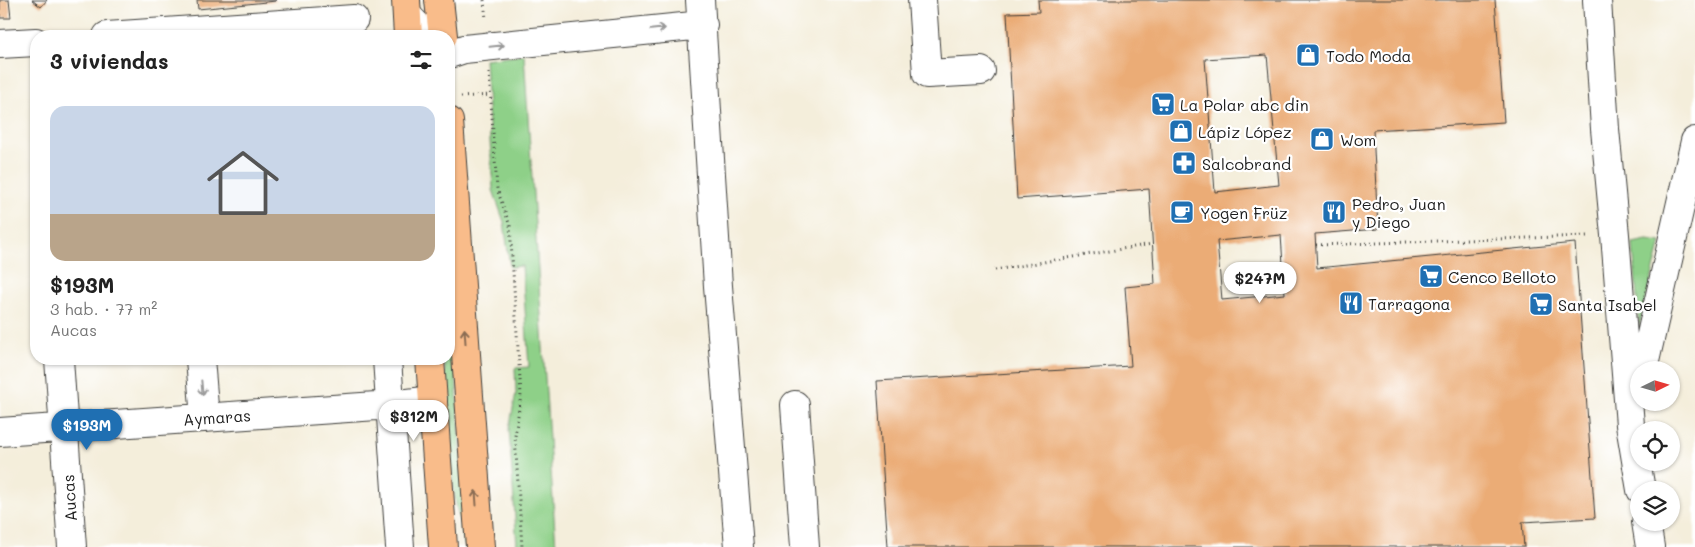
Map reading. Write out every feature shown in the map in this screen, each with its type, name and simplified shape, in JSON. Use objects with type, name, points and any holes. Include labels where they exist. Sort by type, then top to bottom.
[{"type":"main road","points":[[440,0],[442,30]]},
{"type":"main road","points":[[455,141],[480,547]]},
{"type":"main road","points":[[430,365],[442,547]]},
{"type":"street","points":[[922,0],[928,74],[981,71]]},
{"type":"street","points":[[1597,0],[1605,129],[1630,425]]},
{"type":"street","points":[[455,52],[464,49],[488,47],[702,13],[718,286],[739,547]]},
{"type":"street","points":[[407,17],[421,30]]},
{"type":"street","points":[[222,30],[355,18]]},
{"type":"street","points":[[0,44],[30,43]]},
{"type":"street","points":[[1645,361],[1695,141]]},
{"type":"street","name":"Aucas","points":[[59,365],[72,547]]},
{"type":"street","points":[[201,365],[205,418]]},
{"type":"street","points":[[388,365],[400,547]]},
{"type":"street","name":"Aymaras","points":[[0,432],[391,405],[433,400]]},
{"type":"street","points":[[795,406],[805,547]]},
{"type":"street","points":[[1640,547],[1643,531]]},
{"type":"street","points":[[1647,531],[1650,547]]},
{"type":"path","points":[[484,0],[496,189],[510,226],[521,395],[515,436],[522,547]]},
{"type":"path","points":[[455,108],[490,95]]},
{"type":"path","points":[[1316,245],[1615,235]]},
{"type":"path","points":[[994,270],[1152,244]]},
{"type":"green space","points":[[524,54],[556,547],[517,547],[509,429],[516,393],[515,368],[529,367],[522,266],[510,267],[504,222],[493,190],[485,59]]},
{"type":"green space","points":[[1647,240],[1661,242],[1639,327],[1633,243]]},
{"type":"green space","points":[[455,359],[467,547],[465,547],[453,489],[444,365],[455,365]]},
{"type":"building","points":[[0,0],[9,0],[11,18],[0,18]]},
{"type":"building","points":[[32,0],[47,0],[41,7]]},
{"type":"building","points":[[197,0],[276,0],[276,1],[198,9]]},
{"type":"building","name":"Cenco Belloto","points":[[1038,0],[1495,0],[1504,122],[1373,130],[1378,229],[1315,234],[1317,268],[1575,243],[1595,518],[1522,522],[1524,547],[888,547],[877,381],[1131,366],[1125,287],[1155,284],[1149,189],[1017,199],[1007,13],[1039,12]],"holes":[[[1267,55],[1279,185],[1215,192],[1205,59]],[[1281,235],[1285,294],[1222,300],[1217,241]]]},
{"type":"place","name":"Todo Moda","points":[[1308,55]]},
{"type":"place","name":"La Polar abc din","points":[[1163,104]]},
{"type":"place","name":"Lápiz López","points":[[1181,131]]},
{"type":"place","name":"Wom","points":[[1322,139]]},
{"type":"place","name":"Salcobrand","points":[[1184,163]]},
{"type":"place","name":"Yogen Früz","points":[[1182,212]]},
{"type":"place","name":"Pedro, Juan y Diego","points":[[1334,212]]},
{"type":"place","name":"Cenco Belloto","points":[[1431,276]]},
{"type":"place","name":"Tarragona","points":[[1351,303]]},
{"type":"place","name":"Santa Isabel","points":[[1541,304]]}]
